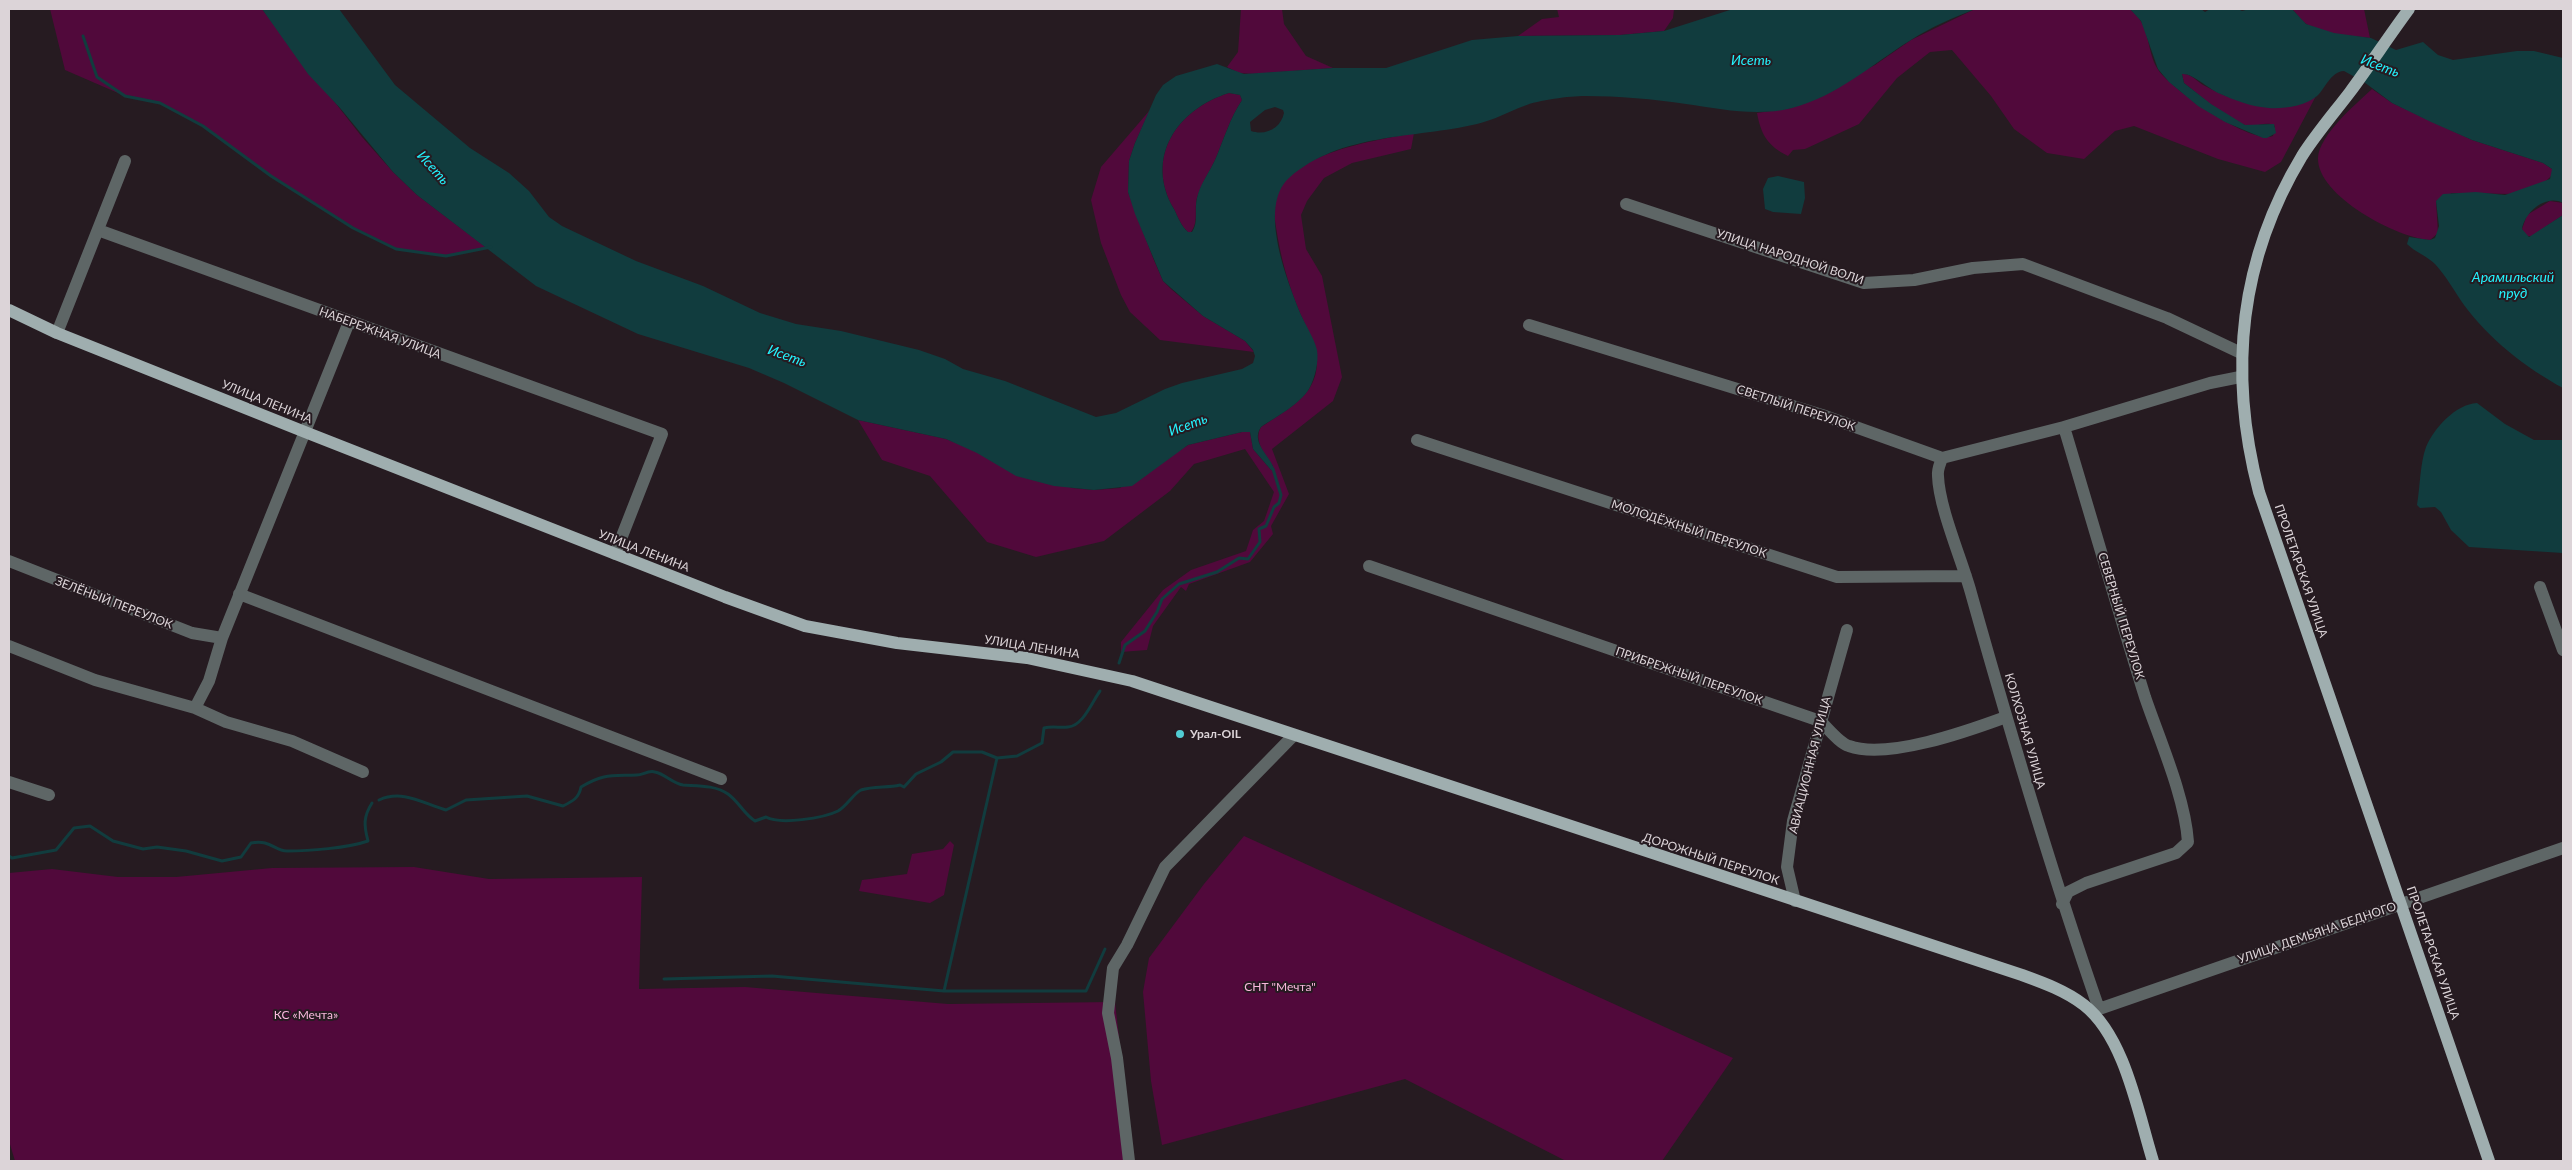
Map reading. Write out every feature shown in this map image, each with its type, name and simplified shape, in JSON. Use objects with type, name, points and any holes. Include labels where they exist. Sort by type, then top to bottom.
[{"type":"main road","name":"ПРОЛЕТАРСКАЯ УЛИЦА","points":[[2409,9],[2303,155],[2282,194],[2263,237],[2251,280],[2241,353],[2240,377],[2248,450],[2259,492],[2489,1161]]},
{"type":"main road","name":"УЛИЦА ЛЕНИНА","points":[[9,310],[57,333],[305,432],[725,597],[805,626],[852,636],[1027,658],[1105,673],[1293,736]]},
{"type":"main road","name":"ДОРОЖНЫЙ ПЕРЕУЛОК","points":[[1293,736],[2022,974],[2060,990],[2097,1012],[2119,1053],[2153,1161]]},
{"type":"street","points":[[57,333],[125,161]]},
{"type":"street","name":"УЛИЦА НАРОДНОЙ ВОЛИ","points":[[1626,204],[1864,283],[1914,280],[1974,268],[2023,264],[2167,318],[2241,353]]},
{"type":"street","name":"НАБЕРЕЖНАЯ УЛИЦА","points":[[98,230],[662,434],[615,554]]},
{"type":"street","points":[[195,708],[209,681],[222,638],[239,594],[349,322]]},
{"type":"street","name":"СВЕТЛЫЙ ПЕРЕУЛОК","points":[[1529,325],[1822,415],[1942,458]]},
{"type":"street","points":[[1942,458],[2064,427],[2210,383],[2240,377]]},
{"type":"street","name":"СЕВЕРНЫЙ ПЕРЕУЛОК","points":[[2062,904],[2068,892],[2086,883],[2176,853],[2188,842],[2187,826],[2182,807],[2145,696],[2064,427]]},
{"type":"street","name":"МОЛОДЁЖНЫЙ ПЕРЕУЛОК","points":[[1417,440],[1837,578],[1966,576]]},
{"type":"street","name":"КОЛХОЗНАЯ УЛИЦА","points":[[1942,458],[1937,475],[1942,502],[1966,576],[2062,904],[2097,1012]]},
{"type":"street","name":"ЗЕЛЁНЫЙ ПЕРЕУЛОК","points":[[9,561],[192,633],[222,638]]},
{"type":"street","name":"ПРИБРЕЖНЫЙ ПЕРЕУЛОК","points":[[1369,566],[1820,721],[1848,746],[1876,749],[1936,740],[2006,717]]},
{"type":"street","points":[[2540,587],[2563,650]]},
{"type":"street","points":[[239,594],[721,779]]},
{"type":"street","name":"АВИАЦИОННАЯ УЛИЦА","points":[[1795,901],[1787,867],[1793,821],[1847,630]]},
{"type":"street","points":[[9,646],[95,680],[195,708],[226,722],[292,741],[363,772]]},
{"type":"street","points":[[1129,1161],[1117,1058],[1108,1013],[1113,968],[1136,929],[1165,867],[1293,736]]},
{"type":"street","points":[[9,782],[49,795]]},
{"type":"street","name":"УЛИЦА ДЕМЬЯНА БЕДНОГО","points":[[2097,1012],[2401,903],[2563,848]]},
{"type":"green space","points":[[50,9],[262,9],[362,137],[393,172],[417,195],[487,248],[446,256],[396,249],[353,228],[271,176],[203,126],[160,103],[125,96],[65,70]]},
{"type":"green space","points":[[1241,9],[1282,9],[1284,24],[1306,56],[1333,68],[1253,74],[1239,73],[1227,67],[1238,52]]},
{"type":"green space","points":[[1557,9],[1674,9],[1673,18],[1664,31],[1620,35],[1518,36],[1542,19],[1559,17]]},
{"type":"green space","points":[[1975,9],[2130,9],[2138,17],[2146,32],[2155,65],[2167,80],[2213,114],[2262,137],[2273,136],[2275,126],[2268,124],[2249,126],[2229,117],[2184,83],[2182,74],[2194,78],[2219,93],[2260,106],[2288,106],[2316,96],[2281,162],[2265,172],[2218,159],[2134,126],[2115,131],[2084,159],[2047,153],[2014,129],[1991,96],[1952,50],[1930,52],[1897,78],[1859,124],[1805,149],[1793,150],[1788,156],[1775,148],[1766,139],[1757,113],[1791,108],[1875,65],[1911,40]]},
{"type":"green space","points":[[2292,9],[2364,9],[2370,38],[2320,30],[2305,23]]},
{"type":"green space","points":[[2372,89],[2392,103],[2472,140],[2543,163],[2552,169],[2552,175],[2545,182],[2514,194],[2452,193],[2436,201],[2438,233],[2430,240],[2398,232],[2361,213],[2344,200],[2330,187],[2321,172],[2318,158],[2320,149],[2331,130]]},
{"type":"green space","points":[[1229,93],[1240,95],[1242,100],[1201,188],[1196,202],[1195,224],[1191,232],[1188,232],[1183,227],[1166,190],[1163,172],[1165,154],[1171,138],[1181,123],[1210,100]]},
{"type":"green space","points":[[1150,110],[1129,161],[1128,192],[1153,258],[1163,281],[1171,289],[1203,316],[1245,341],[1254,352],[1160,340],[1130,312],[1121,295],[1101,243],[1091,200],[1101,167]]},
{"type":"green space","points":[[1414,133],[1411,149],[1352,163],[1324,178],[1307,201],[1301,215],[1306,249],[1322,276],[1342,377],[1333,401],[1272,449],[1289,494],[1271,526],[1273,534],[1250,562],[1189,584],[1186,591],[1181,587],[1153,626],[1147,650],[1121,652],[1121,642],[1163,590],[1191,570],[1246,551],[1253,530],[1264,521],[1274,492],[1245,449],[1194,464],[1170,491],[1104,541],[1036,557],[987,542],[930,476],[882,460],[858,420],[946,439],[1072,488],[1094,490],[1120,488],[1188,445],[1242,432],[1250,432],[1253,449],[1271,470],[1273,466],[1259,442],[1258,437],[1261,427],[1304,395],[1314,380],[1317,363],[1312,339],[1288,281],[1282,260],[1274,208],[1276,197],[1284,182],[1297,169],[1315,159],[1357,145]]},
{"type":"green space","points":[[2550,201],[2563,203],[2563,215],[2532,236],[2526,236],[2522,229],[2527,215]]},
{"type":"green space","name":"СНТ \"Мечта\"","points":[[1244,836],[1733,1058],[1662,1161],[1566,1161],[1405,1079],[1162,1145],[1151,1081],[1143,992],[1149,958],[1204,884]]},
{"type":"green space","points":[[950,841],[954,845],[944,895],[930,903],[859,891],[862,880],[907,874],[912,854],[943,849]]},
{"type":"green space","name":"КС «Мечта»","points":[[414,867],[489,879],[642,877],[639,989],[745,987],[948,1004],[1115,1002],[1133,1161],[15,1161],[9,1141],[9,873],[52,869],[118,877],[176,877],[272,868]]},
{"type":"water","name":"Исеть","points":[[262,9],[339,9],[395,85],[470,148],[509,173],[529,191],[549,217],[562,226],[636,261],[703,286],[760,313],[796,324],[841,331],[919,350],[945,359],[963,369],[1005,381],[1096,417],[1116,413],[1165,389],[1182,383],[1242,369],[1253,363],[1255,356],[1253,350],[1245,341],[1203,316],[1163,281],[1135,214],[1128,192],[1129,161],[1135,143],[1156,95],[1163,85],[1176,76],[1217,64],[1244,74],[1333,68],[1386,68],[1472,40],[1518,36],[1620,35],[1664,31],[1733,9],[1975,9],[1919,35],[1840,88],[1809,103],[1792,108],[1779,111],[1752,112],[1636,98],[1585,96],[1545,100],[1477,124],[1379,139],[1331,152],[1309,163],[1289,178],[1280,191],[1276,207],[1275,226],[1283,266],[1302,317],[1316,346],[1317,365],[1313,380],[1305,395],[1287,410],[1261,427],[1258,433],[1262,449],[1275,471],[1271,470],[1253,449],[1250,432],[1242,432],[1188,445],[1132,486],[1094,490],[1054,486],[1016,476],[977,453],[946,439],[858,420],[784,383],[749,368],[638,334],[536,286],[417,195],[393,172],[340,108],[308,74]],"holes":[[[1229,93],[1240,95],[1242,100],[1200,188],[1196,202],[1194,228],[1192,232],[1188,232],[1183,227],[1166,190],[1163,172],[1165,154],[1171,138],[1181,123],[1210,100]],[[1275,107],[1283,110],[1284,113],[1280,123],[1272,130],[1262,132],[1251,131],[1250,122],[1265,110]]]},
{"type":"water","name":"Арамильский пруд","points":[[2130,9],[2201,9],[2205,12],[2210,9],[2238,9],[2242,11],[2249,9],[2292,9],[2306,24],[2334,33],[2371,38],[2396,50],[2423,42],[2438,55],[2453,60],[2517,51],[2534,51],[2563,58],[2563,203],[2550,201],[2537,206],[2527,216],[2522,229],[2529,237],[2563,215],[2563,388],[2522,362],[2485,330],[2464,305],[2435,264],[2407,244],[2409,237],[2430,240],[2435,238],[2439,226],[2436,201],[2443,194],[2476,192],[2505,195],[2550,179],[2552,169],[2543,163],[2472,140],[2431,122],[2392,103],[2364,82],[2344,71],[2335,74],[2317,96],[2307,102],[2294,106],[2275,108],[2237,101],[2218,93],[2186,74],[2182,74],[2184,83],[2211,104],[2245,125],[2274,124],[2276,133],[2263,138],[2225,122],[2198,106],[2169,82],[2158,69],[2141,21]]},
{"type":"water","points":[[1778,176],[1804,182],[1805,198],[1801,214],[1773,212],[1765,209],[1763,189],[1768,178]]},
{"type":"water","points":[[2477,403],[2505,424],[2534,440],[2563,440],[2563,553],[2469,547],[2451,530],[2441,512],[2435,507],[2420,508],[2417,505],[2422,460],[2434,432],[2454,412],[2469,404]]},
{"type":"waterway","points":[[83,36],[97,77],[125,96],[160,103],[203,126],[271,176],[353,228],[396,249],[446,256],[491,247]]},
{"type":"waterway","points":[[1119,663],[1125,645],[1145,631],[1157,612],[1162,599],[1179,584],[1217,572],[1239,558],[1248,559],[1260,542],[1259,529],[1266,526],[1274,507],[1279,503],[1281,495],[1273,469]]},
{"type":"waterway","points":[[379,800],[396,796],[405,797],[446,810],[466,800],[527,796],[563,806],[575,799],[581,787],[596,779],[652,772],[659,773],[679,784],[706,786],[723,791],[732,797],[755,821],[766,817],[781,820],[813,818],[838,811],[861,790],[900,785],[904,787],[916,774],[941,762],[953,752],[982,752],[997,758],[1017,756],[1042,743],[1044,728],[1073,726],[1087,713],[1100,691]]},
{"type":"waterway","points":[[997,758],[944,991],[1086,991],[1105,949]]},
{"type":"waterway","points":[[9,856],[12,858],[56,850],[74,828],[90,826],[113,841],[143,849],[157,847],[186,851],[222,861],[241,857],[251,843],[258,842],[287,851],[339,847],[368,841],[365,822],[372,803]]},
{"type":"waterway","points":[[664,979],[772,976],[944,991]]},
{"type":"place","name":"Урал-OIL","points":[[1180,734]]}]
